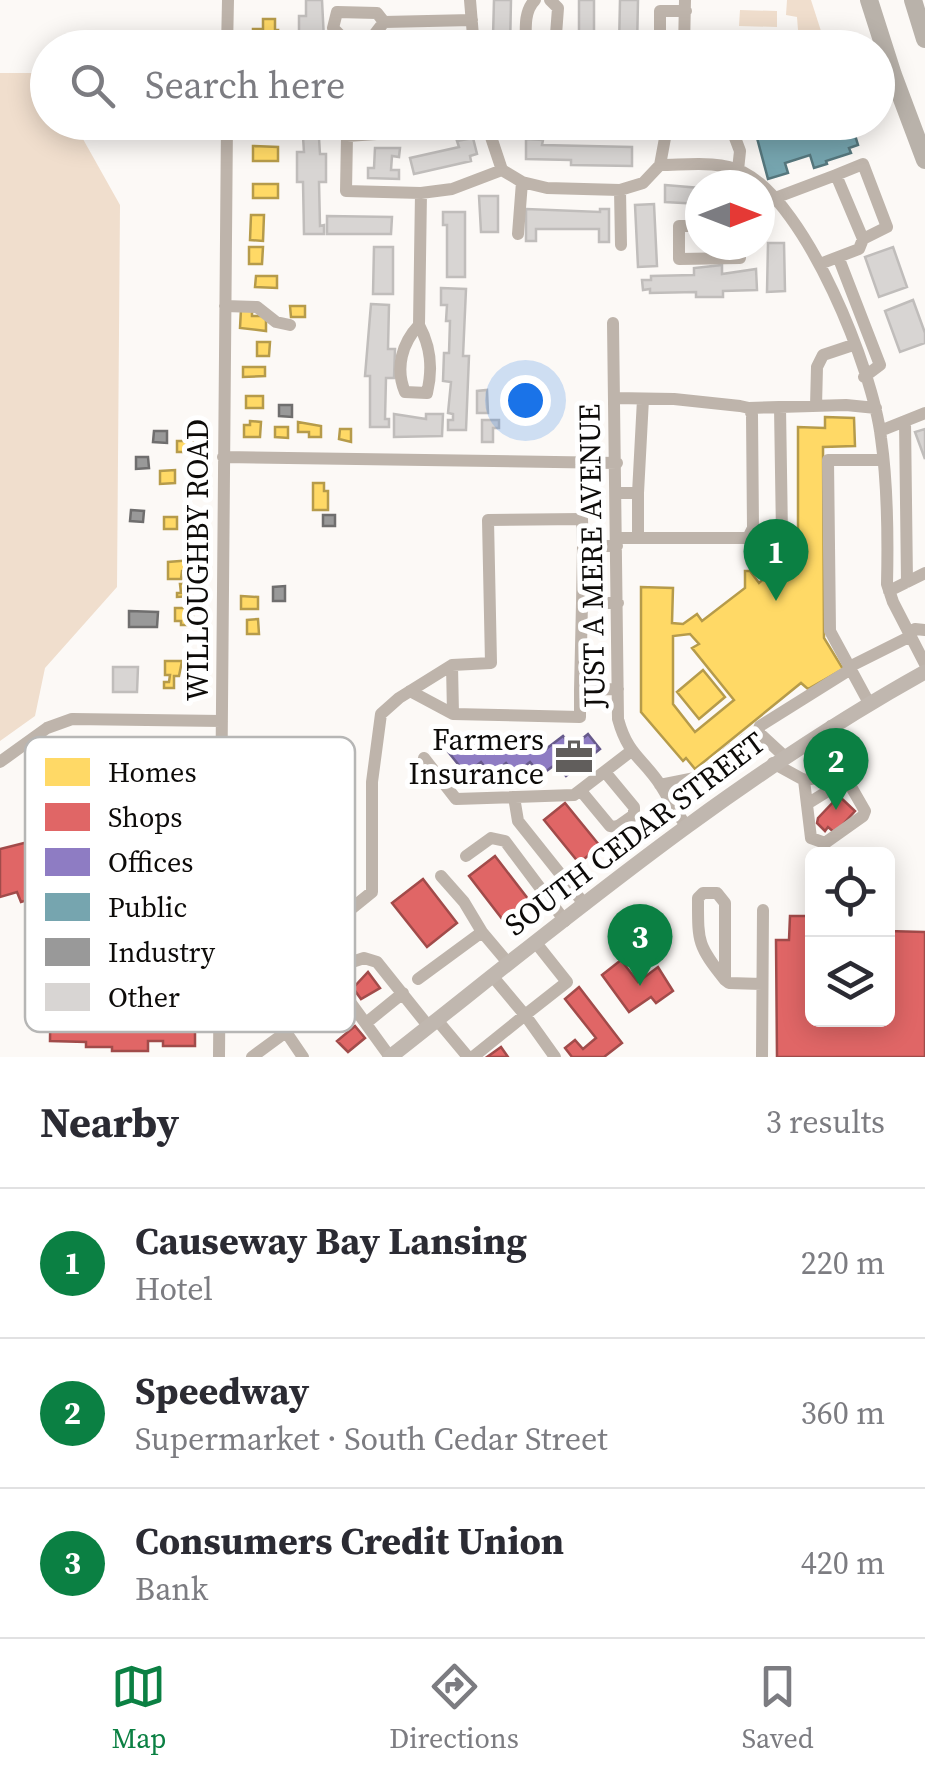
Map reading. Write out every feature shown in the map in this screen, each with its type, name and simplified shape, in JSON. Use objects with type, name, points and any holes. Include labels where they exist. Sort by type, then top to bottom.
[{"type":"highway","points":[[869,0],[878,30]]},
{"type":"highway","points":[[913,0],[925,39]]},
{"type":"highway","points":[[895,83],[925,160]]},
{"type":"main road","name":"SOUTH CEDAR STREET","points":[[390,1057],[778,759],[925,672]]},
{"type":"street","points":[[227,30],[228,0]]},
{"type":"street","points":[[470,0],[473,30]]},
{"type":"street","points":[[526,30],[528,8],[535,0]]},
{"type":"street","points":[[550,0],[558,8],[556,30]]},
{"type":"street","points":[[660,30],[660,11],[686,6]]},
{"type":"street","points":[[384,22],[472,20]]},
{"type":"street","name":"WILLOUGHBY ROAD","points":[[222,737],[226,140]]},
{"type":"street","points":[[347,140],[346,191],[421,193],[452,188],[502,170]]},
{"type":"street","points":[[492,140],[502,170],[522,182],[547,188],[620,190],[643,183],[660,164],[664,140]]},
{"type":"street","points":[[660,164],[738,170],[740,152],[736,140]]},
{"type":"street","points":[[820,264],[859,249],[863,239],[887,228],[862,164],[775,198],[820,264],[876,408],[890,591],[925,664]]},
{"type":"street","points":[[836,175],[863,239]]},
{"type":"street","points":[[518,234],[522,182]]},
{"type":"street","points":[[620,190],[620,245]]},
{"type":"street","points":[[419,324],[406,338],[402,353],[405,392],[426,393],[430,380],[430,343],[419,324],[421,193]]},
{"type":"street","points":[[685,226],[680,226],[679,259],[685,259]]},
{"type":"street","points":[[840,259],[880,365],[864,376]]},
{"type":"street","points":[[225,306],[257,307],[276,322],[290,325]]},
{"type":"street","name":"JUST A MERE AVENUE","points":[[613,322],[618,719],[630,752],[660,784],[670,806],[687,826]]},
{"type":"street","points":[[816,406],[817,367],[823,356],[853,345]]},
{"type":"street","points":[[614,398],[749,408],[876,408]]},
{"type":"street","points":[[638,538],[643,399]]},
{"type":"street","points":[[583,546],[638,538],[775,540],[782,535],[780,407]]},
{"type":"street","points":[[748,538],[754,528],[749,408]]},
{"type":"street","points":[[880,431],[925,413]]},
{"type":"street","points":[[905,421],[907,582]]},
{"type":"street","points":[[224,458],[617,462]]},
{"type":"street","points":[[869,703],[830,632],[828,460],[882,460]]},
{"type":"street","points":[[617,493],[638,493]]},
{"type":"street","points":[[355,906],[372,892],[372,782],[381,714],[410,691],[452,665],[490,663],[488,520],[582,519],[580,717],[453,714],[410,691]]},
{"type":"street","points":[[890,591],[925,572]]},
{"type":"street","points":[[582,603],[618,603]]},
{"type":"street","points":[[660,784],[700,777],[758,732],[760,726],[915,630],[925,630]]},
{"type":"street","points":[[452,665],[453,714]]},
{"type":"street","points":[[580,690],[618,690]]},
{"type":"street","points":[[35,737],[72,719],[222,721]]},
{"type":"street","points":[[758,732],[778,759],[804,780],[811,838],[824,843],[865,811],[838,785],[830,726]]},
{"type":"street","points":[[0,762],[25,744]]},
{"type":"street","points":[[424,758],[456,798],[568,796],[581,791],[630,752]]},
{"type":"street","points":[[804,780],[816,778],[838,764]]},
{"type":"street","points":[[581,791],[610,826],[616,827],[632,816],[634,807],[605,772]]},
{"type":"street","points":[[807,804],[838,785]]},
{"type":"street","points":[[514,797],[518,821],[585,905]]},
{"type":"street","points":[[466,856],[492,838],[506,840],[565,921]]},
{"type":"street","points":[[442,876],[510,964]]},
{"type":"street","points":[[725,980],[725,903],[718,893],[704,893],[698,898],[698,941],[725,980],[734,984],[762,984]]},
{"type":"street","points":[[762,1057],[763,910]]},
{"type":"street","points":[[418,979],[482,932]]},
{"type":"street","points":[[355,962],[364,958],[376,962],[470,1057],[567,982],[536,944]]},
{"type":"street","points":[[493,976],[556,1057]]},
{"type":"street","points":[[366,1023],[403,993]]},
{"type":"street","points":[[355,1007],[390,1057]]},
{"type":"street","name":"WILLOUGHBY ROAD","points":[[219,1032],[219,1057]]},
{"type":"street","points":[[252,1057],[286,1032],[300,1057]]},
{"type":"street","points":[[263,1057],[280,1044],[289,1044],[300,1057]]},
{"type":"shaded area","points":[[787,0],[811,0],[821,30],[798,30],[797,17],[786,15]]},
{"type":"shaded area","points":[[740,10],[777,11],[777,27],[739,26]]},
{"type":"shaded area","points":[[0,73],[30,73],[30,140],[84,140],[120,205],[117,587],[45,668],[35,716],[0,741]]},
{"type":"building: Homes","points":[[263,19],[275,19],[275,30],[253,30],[263,29]]},
{"type":"building: Homes","points":[[253,146],[278,147],[278,161],[253,161]]},
{"type":"building: Homes","points":[[253,184],[278,184],[278,198],[253,198]]},
{"type":"building: Homes","points":[[251,215],[264,215],[263,241],[250,240]]},
{"type":"building: Homes","points":[[249,247],[263,247],[262,264],[249,264]]},
{"type":"building: Homes","points":[[256,276],[277,276],[277,288],[255,287]]},
{"type":"building: Homes","points":[[290,306],[305,306],[305,317],[291,317]]},
{"type":"building: Homes","points":[[241,309],[252,309],[252,316],[266,316],[266,331],[240,328]]},
{"type":"building: Homes","points":[[257,342],[270,342],[269,356],[257,356]]},
{"type":"building: Homes","points":[[243,367],[265,367],[265,376],[243,377]]},
{"type":"building: Homes","points":[[246,396],[263,396],[263,408],[246,408]]},
{"type":"building: Homes","points":[[825,417],[854,418],[855,446],[823,447],[824,638],[843,669],[808,689],[801,683],[695,769],[686,758],[683,761],[641,712],[641,587],[673,588],[672,623],[683,624],[697,614],[702,621],[745,588],[745,571],[750,571],[759,583],[774,570],[798,571],[798,427],[825,428]],"holes":[[[690,634],[699,644],[692,648],[734,700],[695,732],[673,704],[673,636]]]},
{"type":"building: Homes","points":[[250,421],[261,422],[260,437],[244,437],[244,425],[250,425]]},
{"type":"building: Homes","points":[[298,422],[321,426],[321,437],[298,432]]},
{"type":"building: Homes","points":[[275,427],[288,427],[288,438],[275,437]]},
{"type":"building: Homes","points":[[340,429],[351,429],[351,442],[339,439]]},
{"type":"building: Homes","points":[[177,441],[193,441],[193,452],[177,452]]},
{"type":"building: Homes","points":[[175,470],[175,483],[160,484],[160,471]]},
{"type":"building: Homes","points":[[313,483],[324,483],[328,510],[313,510]]},
{"type":"building: Homes","points":[[164,517],[177,517],[177,529],[164,529]]},
{"type":"building: Homes","points":[[192,560],[192,572],[182,571],[181,579],[168,579],[168,562]]},
{"type":"building: Homes","points":[[180,584],[192,584],[192,596],[177,597]]},
{"type":"building: Homes","points":[[241,596],[258,597],[258,609],[241,609]]},
{"type":"building: Homes","points":[[175,608],[193,608],[193,625],[175,621]]},
{"type":"building: Homes","points":[[258,619],[259,634],[247,634],[247,620]]},
{"type":"building: Homes","points":[[165,661],[182,661],[179,676],[174,676],[174,688],[164,688],[170,675],[165,675]]},
{"type":"building: Homes","points":[[703,670],[725,697],[699,719],[677,692]]},
{"type":"building: Shops","points":[[831,772],[843,789],[832,797],[820,779]]},
{"type":"building: Shops","points":[[839,796],[855,811],[835,833],[828,827],[825,831],[817,823],[818,818]]},
{"type":"building: Shops","points":[[565,803],[600,846],[579,863],[544,820]]},
{"type":"building: Shops","points":[[25,843],[25,901],[21,902],[17,892],[0,897],[0,849]]},
{"type":"building: Shops","points":[[495,856],[532,904],[506,924],[469,876]]},
{"type":"building: Shops","points":[[423,879],[457,923],[427,947],[392,903]]},
{"type":"building: Shops","points":[[790,916],[805,916],[805,1027],[895,1027],[895,931],[925,932],[925,1057],[777,1057],[776,940],[789,940]]},
{"type":"building: Shops","points":[[621,960],[638,982],[658,967],[673,991],[656,1003],[651,997],[629,1012],[602,975]]},
{"type":"building: Shops","points":[[368,972],[380,988],[361,999],[355,986]]},
{"type":"building: Shops","points":[[579,987],[622,1043],[604,1057],[572,1057],[565,1048],[575,1040],[583,1049],[596,1038],[565,999]]},
{"type":"building: Shops","points":[[355,1026],[365,1038],[348,1052],[337,1041],[348,1032],[355,1032]]},
{"type":"building: Shops","points":[[50,1032],[195,1032],[195,1046],[163,1046],[163,1041],[148,1041],[148,1051],[112,1051],[112,1047],[86,1047],[86,1042],[50,1041]]},
{"type":"building: Shops","points":[[501,1047],[508,1057],[487,1057]]},
{"type":"building: Offices","points":[[588,734],[600,749],[566,776],[556,764],[541,775],[530,762],[515,774],[506,763],[491,775],[481,762],[466,774],[445,748],[458,738],[468,751],[487,736],[496,748],[511,736],[521,749],[536,737],[546,749],[563,736],[572,747]]},
{"type":"building: Public","points":[[758,140],[856,140],[858,145],[849,148],[851,153],[826,161],[827,164],[814,168],[810,155],[785,163],[788,173],[775,177],[775,170],[766,170]]},
{"type":"building: Industry","points":[[279,405],[292,405],[292,417],[279,416]]},
{"type":"building: Industry","points":[[154,431],[167,431],[167,443],[153,442]]},
{"type":"building: Industry","points":[[136,457],[148,457],[149,468],[136,469]]},
{"type":"building: Industry","points":[[131,510],[144,511],[143,522],[130,521]]},
{"type":"building: Industry","points":[[323,515],[335,515],[335,526],[323,526]]},
{"type":"building: Industry","points":[[285,586],[285,601],[273,601],[273,587]]},
{"type":"building: Industry","points":[[129,611],[158,612],[157,627],[129,627]]},
{"type":"building: Other","points":[[306,0],[322,0],[324,30],[299,30],[299,16],[306,16]]},
{"type":"building: Other","points":[[494,0],[511,0],[510,30],[493,30]]},
{"type":"building: Other","points":[[579,0],[594,0],[594,30],[579,30]]},
{"type":"building: Other","points":[[620,0],[638,0],[637,30],[619,30]]},
{"type":"building: Other","points":[[303,140],[319,140],[320,154],[326,154],[326,182],[319,182],[320,226],[324,225],[324,234],[304,234],[303,182],[297,182],[297,152],[304,152]]},
{"type":"building: Other","points":[[474,140],[477,154],[470,156],[471,161],[414,174],[410,158],[459,147],[457,141]]},
{"type":"building: Other","points":[[526,140],[543,140],[542,145],[632,147],[632,166],[571,165],[571,160],[526,159]]},
{"type":"building: Other","points":[[375,148],[400,148],[399,157],[392,156],[391,170],[399,170],[399,179],[368,178],[368,168],[374,168]]},
{"type":"building: Other","points":[[665,185],[685,187],[685,203],[665,202]]},
{"type":"building: Other","points":[[479,196],[498,196],[498,232],[481,232]]},
{"type":"building: Other","points":[[654,204],[657,266],[638,267],[635,205]]},
{"type":"building: Other","points":[[526,209],[609,209],[609,242],[599,242],[599,229],[536,229],[536,241],[526,241]]},
{"type":"building: Other","points":[[443,212],[465,212],[465,277],[447,277],[447,225],[443,225]]},
{"type":"building: Other","points":[[327,216],[392,217],[391,234],[327,234]]},
{"type":"building: Other","points":[[775,243],[784,243],[785,291],[767,292],[768,260],[775,260]]},
{"type":"building: Other","points":[[374,247],[393,247],[393,294],[373,294]]},
{"type":"building: Other","points":[[893,247],[907,287],[879,297],[865,257]]},
{"type":"building: Other","points":[[722,265],[722,274],[756,269],[757,290],[723,291],[723,297],[696,297],[696,292],[643,290],[642,280],[651,280],[651,276],[694,275],[694,268]]},
{"type":"building: Other","points":[[441,288],[466,289],[466,430],[448,430],[448,420],[453,420],[453,414],[448,413],[451,382],[443,381],[450,321],[446,321],[447,305],[441,305]]},
{"type":"building: Other","points":[[913,300],[925,343],[900,352],[885,311]]},
{"type":"building: Other","points":[[371,304],[389,305],[388,349],[395,349],[394,378],[386,378],[385,419],[389,419],[389,427],[370,427],[370,376],[365,376]]},
{"type":"building: Other","points":[[487,390],[488,413],[477,413],[477,391]]},
{"type":"building: Other","points":[[394,414],[426,419],[426,414],[443,414],[442,436],[394,437]]},
{"type":"building: Other","points":[[482,420],[499,420],[499,428],[493,428],[493,442],[482,442]]},
{"type":"building: Other","points":[[925,429],[925,459],[915,432]]},
{"type":"building: Other","points":[[113,667],[138,667],[137,692],[113,692]]},
{"type":"place","name":"Causeway Bay Lansing","points":[[776,601]]},
{"type":"place","name":"Farmers Insurance","points":[[574,757]]},
{"type":"place","name":"Speedway","points":[[836,810]]},
{"type":"place","name":"Consumers Credit Union","points":[[640,986]]}]
